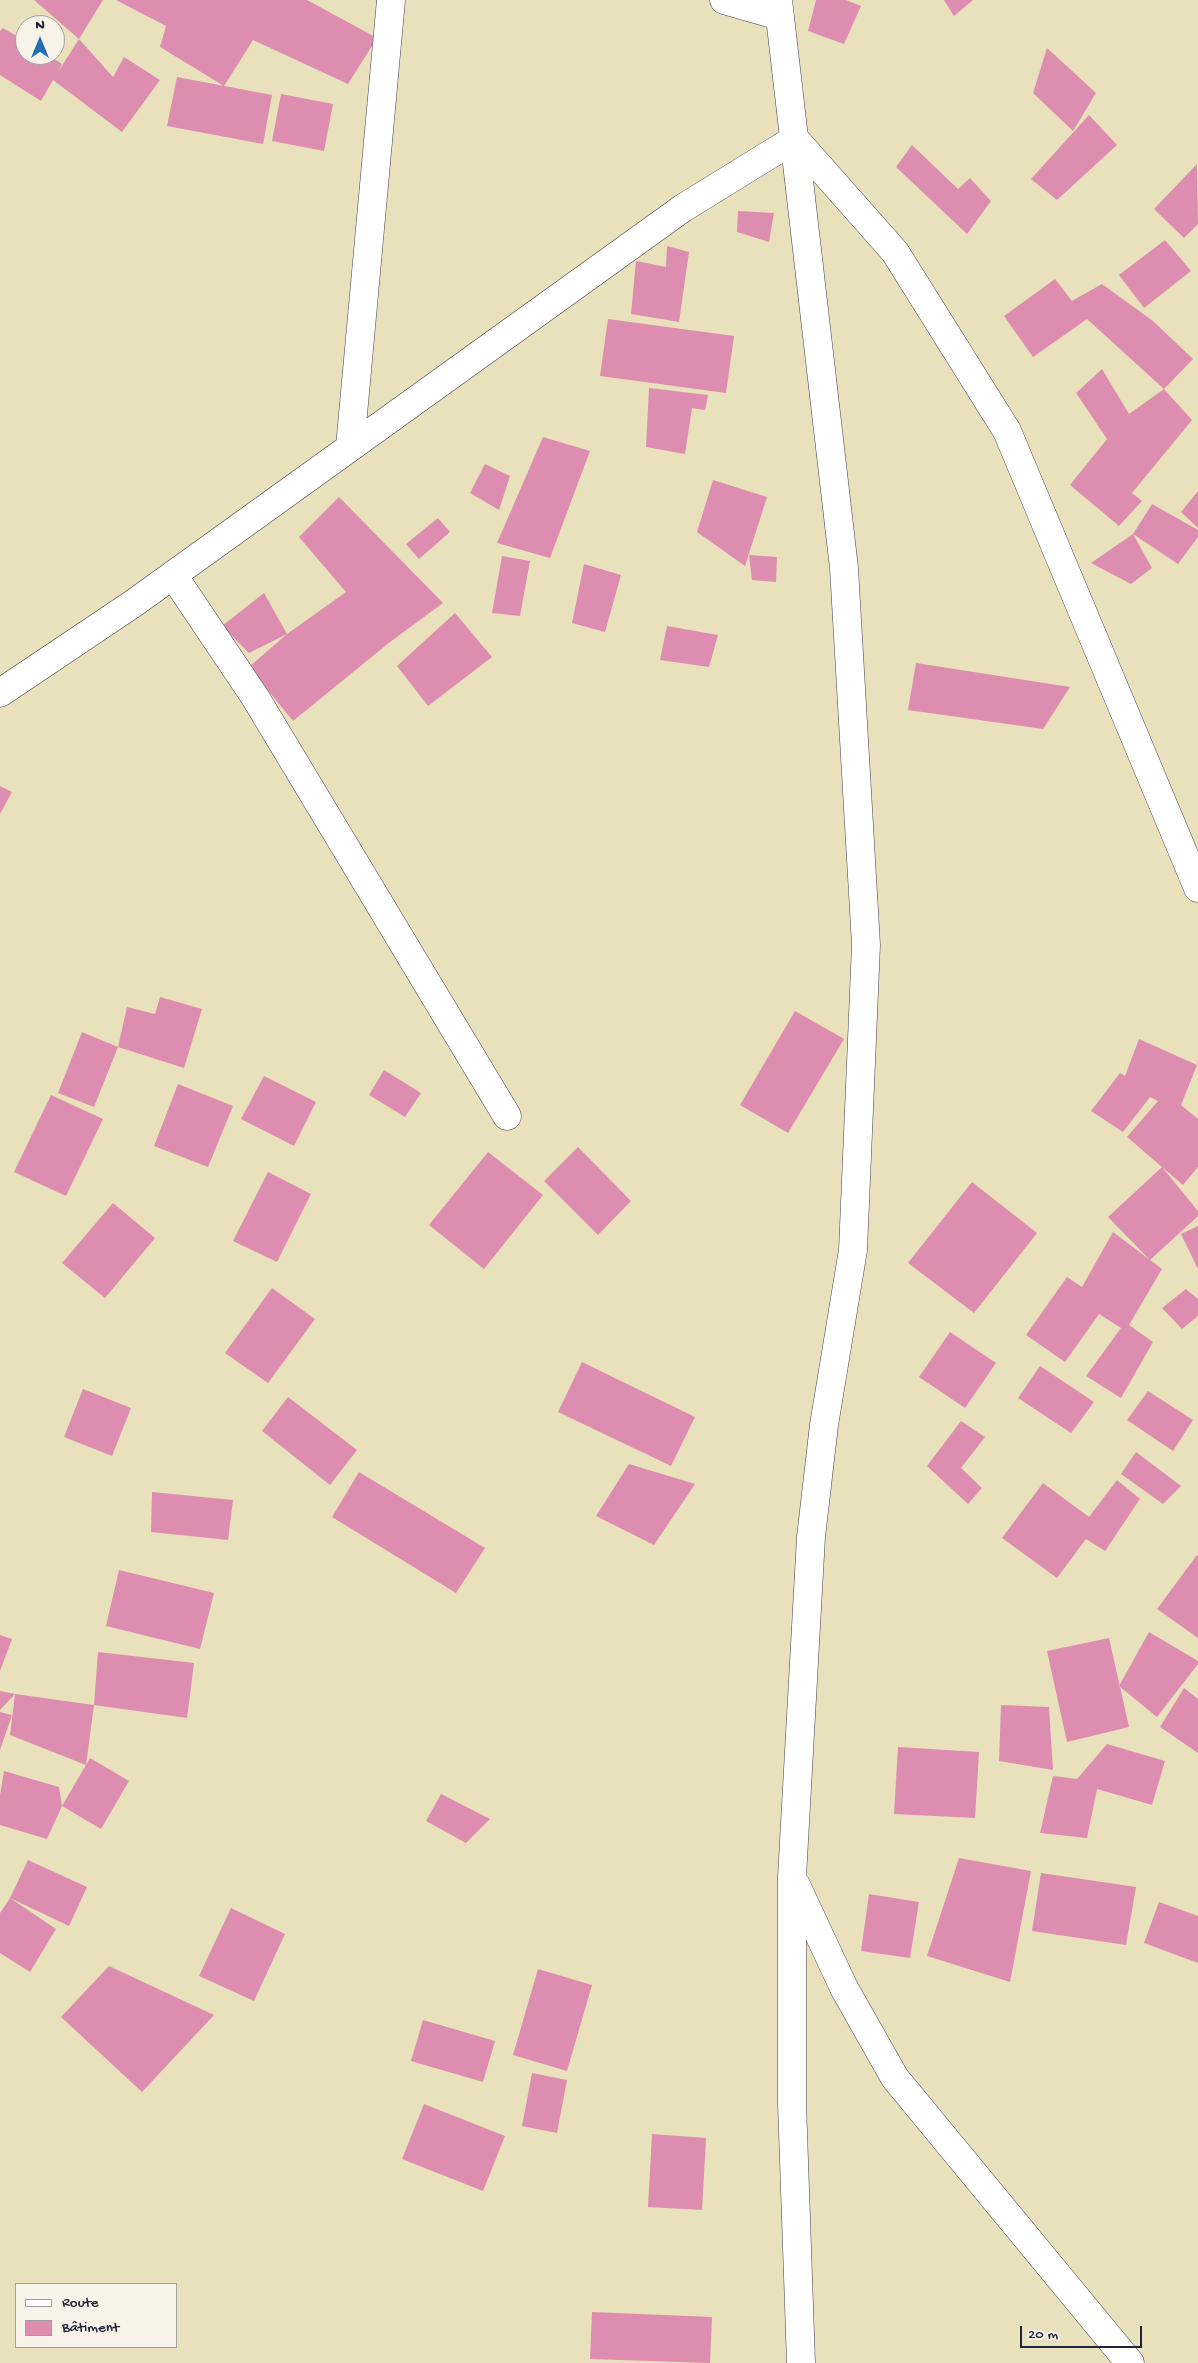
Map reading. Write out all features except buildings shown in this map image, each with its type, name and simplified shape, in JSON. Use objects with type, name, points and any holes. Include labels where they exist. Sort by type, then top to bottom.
[{"type":"street","points":[[350,447],[391,0]]},
{"type":"street","points":[[724,0],[779,8],[844,568],[866,945],[853,1250],[824,1425],[811,1536],[792,1877],[792,2103],[801,2363]]},
{"type":"street","points":[[0,693],[173,575],[683,208],[795,139]]},
{"type":"street","points":[[795,139],[895,252],[1007,431],[1198,888]]},
{"type":"street","points":[[173,575],[255,697],[507,1116]]},
{"type":"street","points":[[792,1877],[844,1988],[895,2078],[1130,2363]]}]
